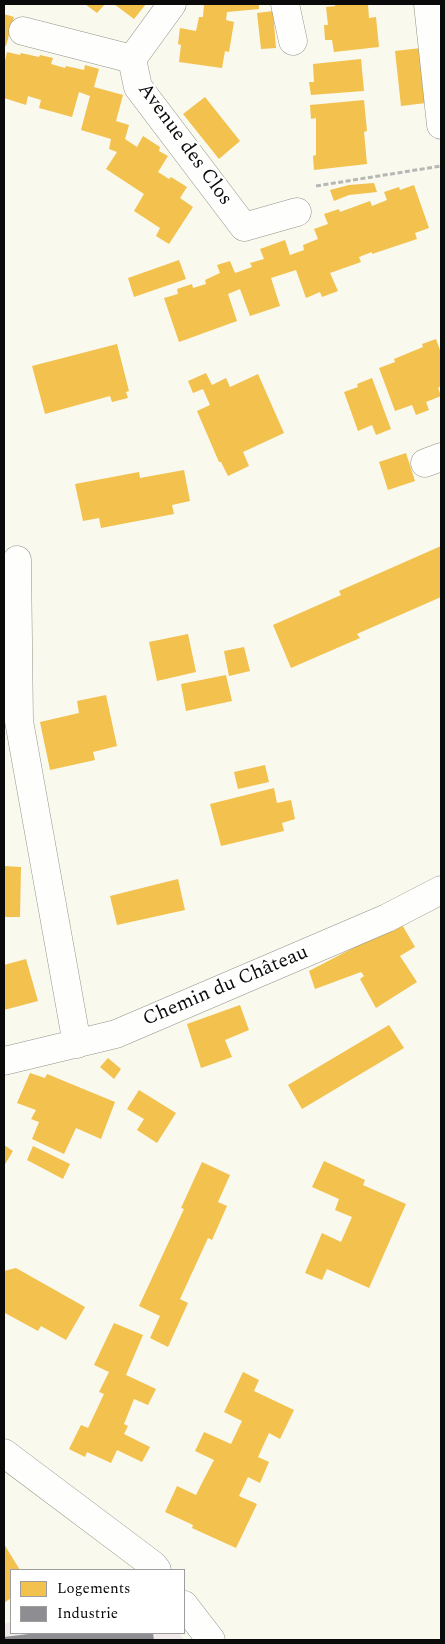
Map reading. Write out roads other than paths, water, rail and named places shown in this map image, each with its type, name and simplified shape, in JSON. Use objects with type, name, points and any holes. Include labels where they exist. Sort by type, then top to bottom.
[{"type":"street","name":"Avenue des Clos","points":[[172,4],[132,60],[138,87],[244,227],[297,212]]},
{"type":"street","points":[[285,4],[293,41]]},
{"type":"street","points":[[428,4],[441,125]]},
{"type":"street","name":"Avenue des Clos","points":[[23,31],[132,60]]},
{"type":"street","points":[[17,560],[19,721],[77,1044]]},
{"type":"street","name":"Chemin du Château","points":[[4,1061],[116,1034],[387,918],[441,890]]},
{"type":"street","points":[[4,1453],[156,1569]]},
{"type":"street","points":[[185,1605],[211,1640]]}]
